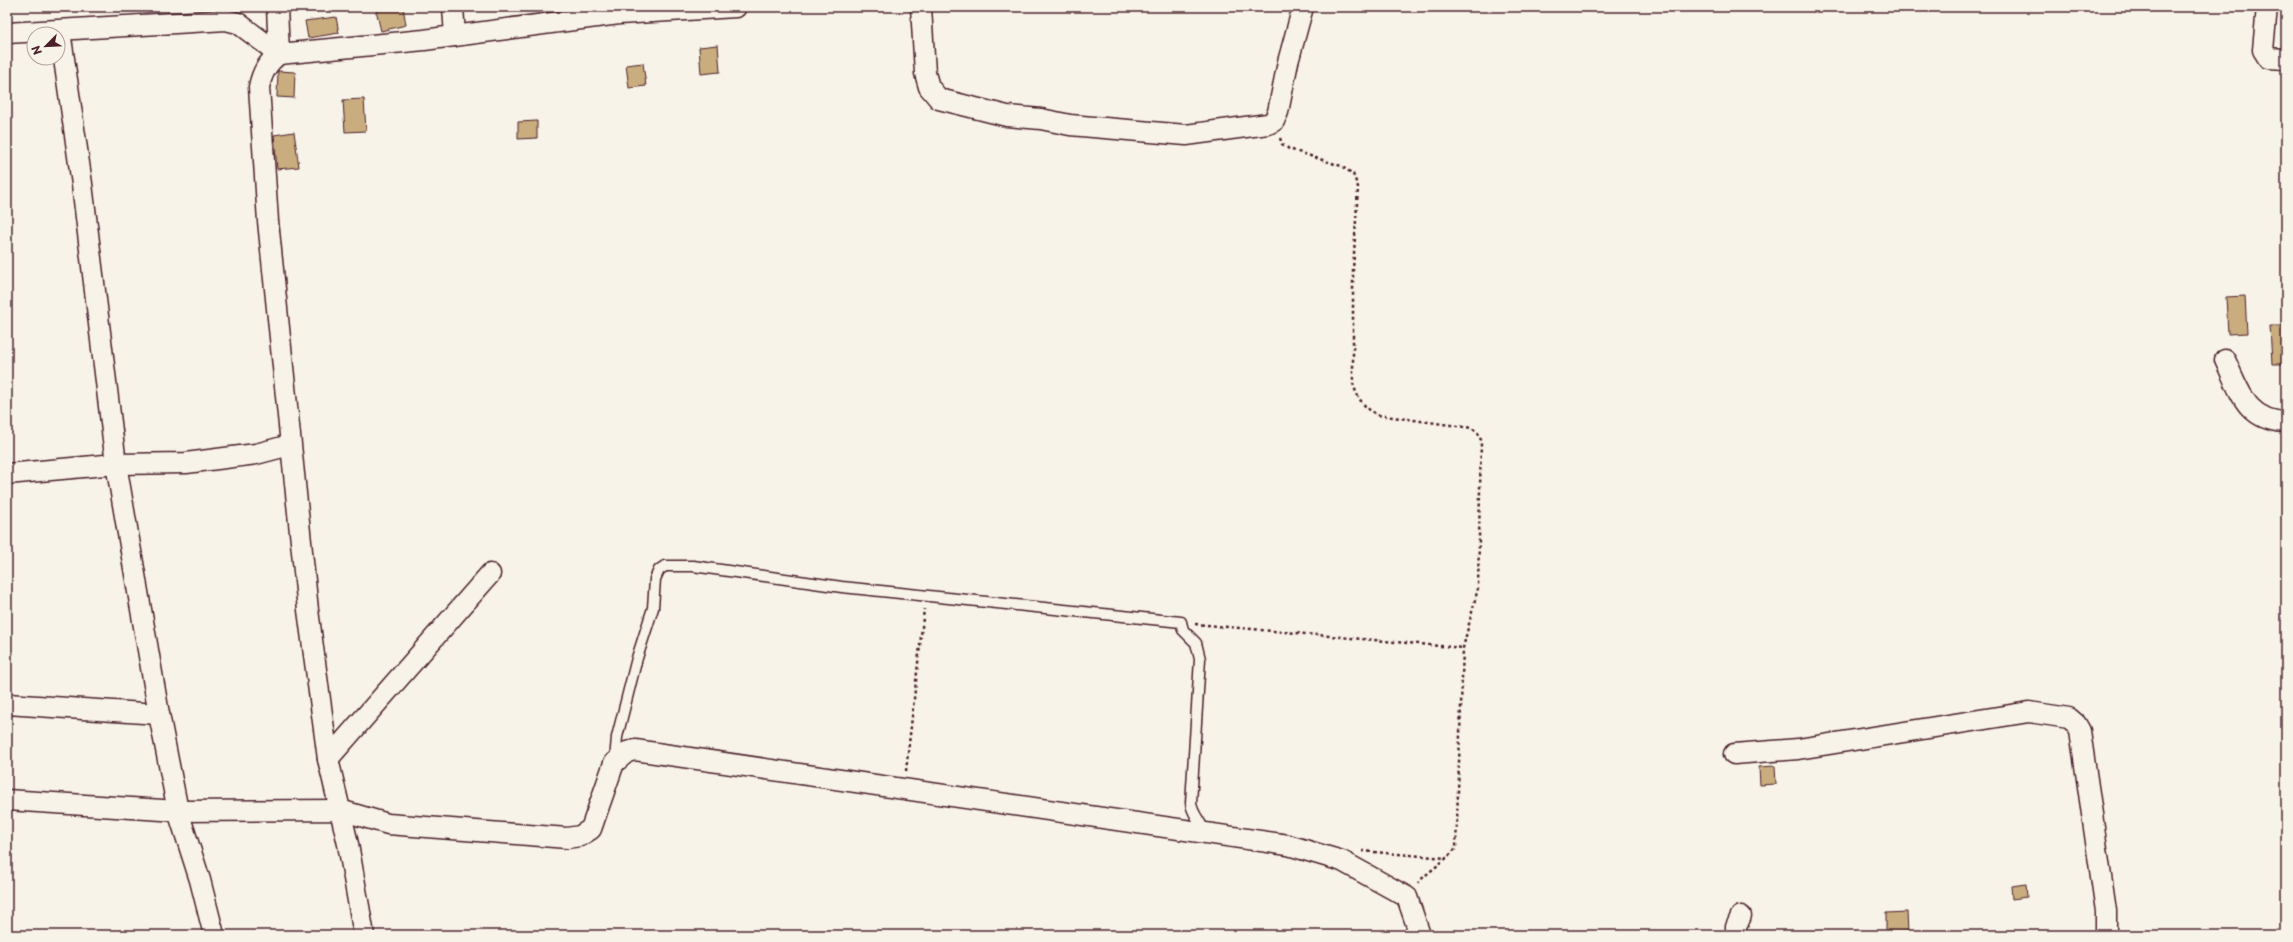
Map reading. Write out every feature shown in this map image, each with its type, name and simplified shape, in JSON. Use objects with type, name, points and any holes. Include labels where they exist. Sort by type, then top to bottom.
[{"type":"street","points":[[277,7],[279,54]]},
{"type":"street","points":[[453,7],[455,36]]},
{"type":"street","points":[[364,935],[340,810],[328,758],[308,610],[268,221],[259,88],[268,64],[279,54],[455,36],[620,10],[736,7]]},
{"type":"street","points":[[921,7],[925,73],[929,87],[939,98],[1007,116],[1041,119],[1070,125],[1186,135],[1268,124],[1274,121],[1278,112],[1288,62],[1303,7]]},
{"type":"street","points":[[2267,7],[2263,50],[2268,58],[2286,60]]},
{"type":"street","points":[[66,31],[226,20],[238,23],[279,54]]},
{"type":"street","points":[[7,33],[26,32]]},
{"type":"street","points":[[65,66],[82,184],[116,464],[159,714],[178,811],[200,880],[214,935]]},
{"type":"street","points":[[2225,360],[2246,404],[2261,418],[2286,422]]},
{"type":"street","points":[[7,474],[116,464],[186,464],[256,454],[290,446]]},
{"type":"street","points":[[328,758],[490,574]]},
{"type":"street","points":[[7,704],[159,714]]},
{"type":"street","points":[[1734,754],[1798,749],[2029,712],[2069,718],[2076,724],[2080,732],[2106,911],[2106,935]]},
{"type":"street","points":[[7,800],[178,811],[340,810],[388,824],[547,837],[580,836],[591,829],[596,819],[614,764],[627,752],[635,750],[1288,845],[1342,861],[1407,897],[1420,935]]},
{"type":"street","points":[[1736,935],[1736,927],[1741,916]]},
{"type":"lane","points":[[614,764],[617,737],[637,658],[653,608],[655,579],[659,570],[665,566],[693,566],[925,596],[1181,622],[1183,630],[1196,643],[1200,659],[1191,803],[1193,812],[1203,828],[1204,833]]},
{"type":"path","points":[[1274,121],[1282,144],[1289,149],[1341,166],[1352,174],[1358,187],[1353,278],[1353,383],[1356,395],[1369,410],[1378,415],[1472,428],[1478,433],[1481,440],[1478,588],[1464,648],[1456,848],[1448,858],[1425,875],[1407,897]]},
{"type":"path","points":[[904,789],[925,596]]},
{"type":"path","points":[[1181,622],[1464,648]]},
{"type":"path","points":[[1357,850],[1448,858]]},
{"type":"building","points":[[390,7],[403,7],[406,25],[381,31],[376,10]]},
{"type":"building","points":[[336,17],[339,33],[308,38],[305,21]]},
{"type":"building","points":[[718,45],[720,72],[701,74],[699,47]]},
{"type":"building","points":[[643,63],[646,86],[629,88],[626,65]]},
{"type":"building","points":[[278,71],[295,72],[294,98],[277,97]]},
{"type":"building","points":[[364,99],[366,131],[345,132],[343,100]]},
{"type":"building","points":[[537,121],[537,138],[518,139],[518,122]]},
{"type":"building","points":[[294,132],[299,167],[277,169],[274,135]]},
{"type":"building","points":[[2245,296],[2247,333],[2228,334],[2226,297]]},
{"type":"building","points":[[2270,326],[2286,326],[2286,364],[2272,364]]},
{"type":"building","points":[[1775,766],[1776,784],[1760,785],[1759,767]]},
{"type":"building","points":[[2026,884],[2027,897],[2012,899],[2011,886]]},
{"type":"building","points":[[1907,912],[1908,932],[1886,933],[1886,913]]}]
